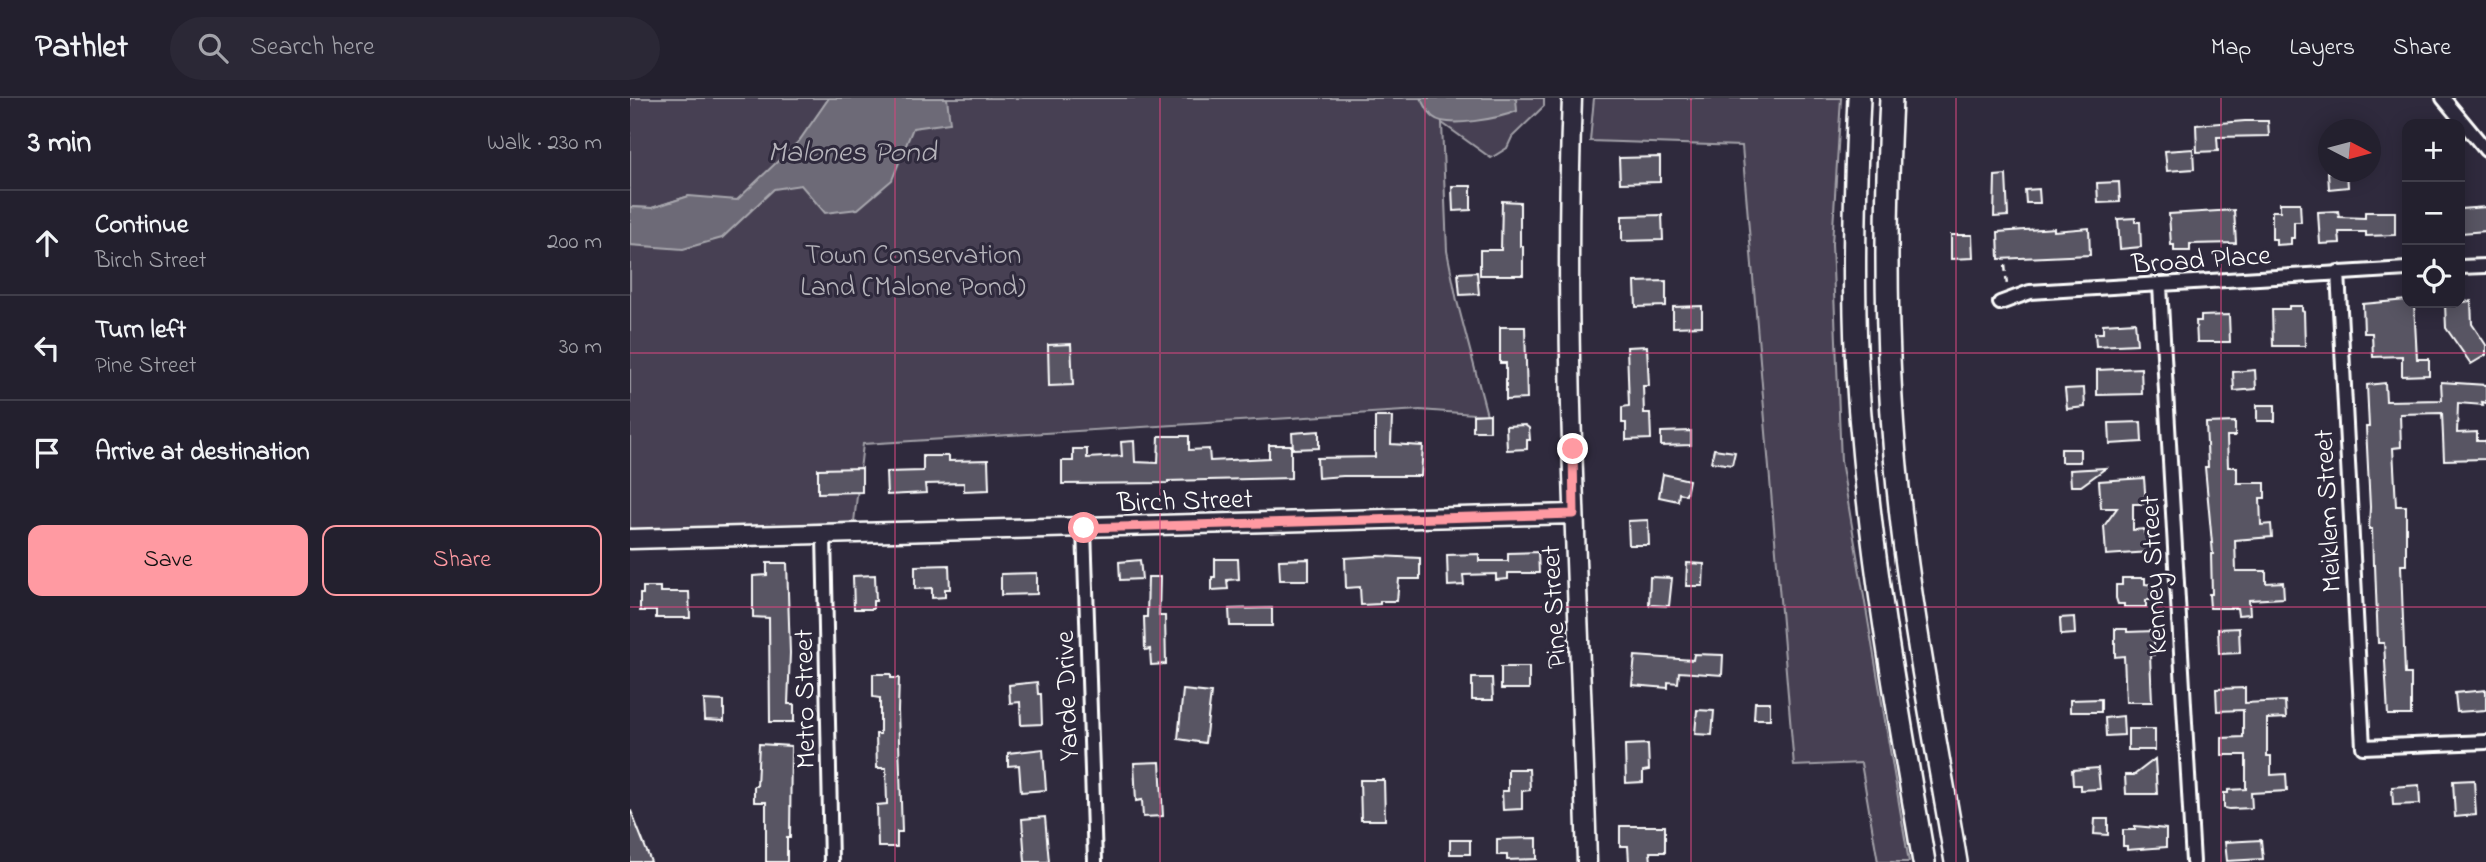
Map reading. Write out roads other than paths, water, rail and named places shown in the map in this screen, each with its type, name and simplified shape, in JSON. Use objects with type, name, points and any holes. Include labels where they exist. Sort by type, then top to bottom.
[{"type":"highway","points":[[1860,98],[1855,255],[1861,434],[1870,524],[1887,642],[1924,862]]},
{"type":"highway","points":[[1891,98],[1886,256],[1893,432],[1901,518],[1956,862]]},
{"type":"main road","name":"Pine Street","points":[[1572,98],[1569,218],[1574,514],[1587,862]]},
{"type":"main road","name":"Birch Street","points":[[630,539],[1574,514]]},
{"type":"street","points":[[2443,98],[2486,150]]},
{"type":"street","points":[[2465,267],[2486,266]]},
{"type":"street","name":"Broad Place","points":[[2004,301],[2030,292],[2402,270]]},
{"type":"street","name":"Meiklem Street","points":[[2338,272],[2363,747],[2486,742]]},
{"type":"street","name":"Kenney Street","points":[[2160,286],[2193,862]]},
{"type":"street","name":"Yarde Drive","points":[[1084,528],[1095,862]]},
{"type":"street","name":"Metro Street","points":[[824,535],[831,862]]},
{"type":"water","name":"Malones Pond","points":[[829,98],[947,98],[950,123],[913,128],[892,180],[858,209],[825,213],[801,185],[774,189],[722,238],[683,249],[630,245],[630,207],[652,208],[689,196],[737,200],[799,141]]},
{"type":"water","points":[[1421,98],[1516,98],[1517,111],[1487,119],[1450,122],[1433,117]]},
{"type":"park label","name":"Town Conservation Land (Malone Pond)","points":[[913,269]]}]
